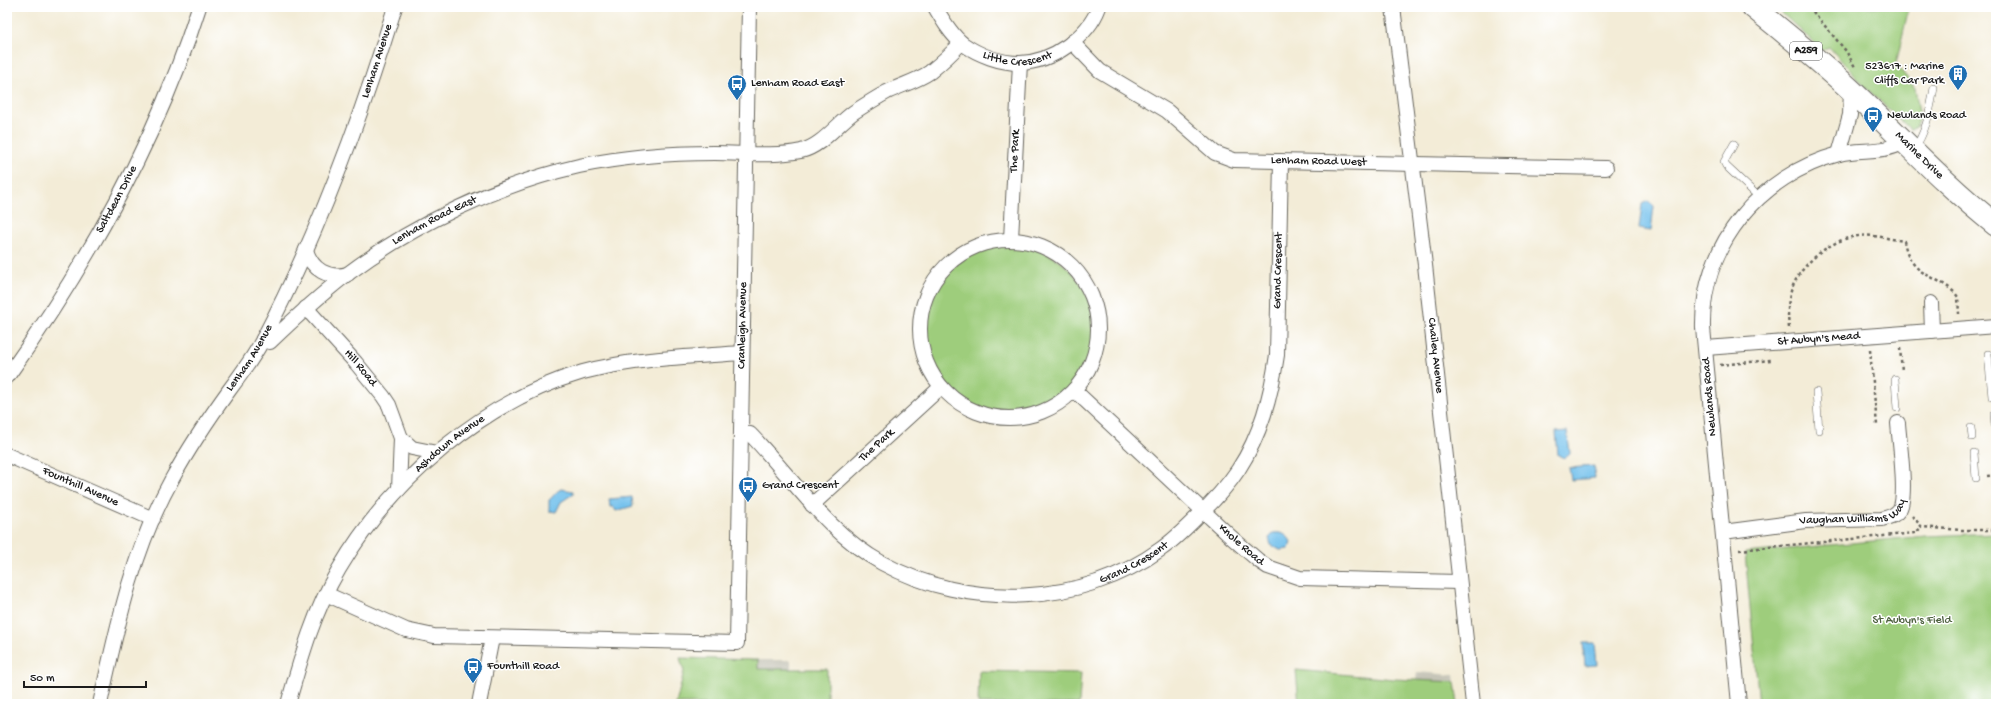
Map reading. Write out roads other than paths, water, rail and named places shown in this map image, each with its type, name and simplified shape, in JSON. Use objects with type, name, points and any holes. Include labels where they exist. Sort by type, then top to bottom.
[{"type":"main road","name":"Marine Drive","points":[[1754,7],[1854,80],[1909,147],[1974,208],[1996,225]]},
{"type":"street","name":"Saltdean Drive","points":[[7,377],[76,273],[126,186],[174,80],[199,7]]},
{"type":"street","name":"Lenham Avenue","points":[[100,704],[122,604],[136,560],[153,519],[168,486],[195,440],[248,364],[263,339],[306,250],[341,164],[378,62],[395,7]]},
{"type":"street","name":"Cranleigh Avenue","points":[[492,638],[737,643],[749,7]]},
{"type":"street","name":"Little Crescent","points":[[935,7],[943,21],[962,43],[991,58],[1020,63],[1043,58],[1072,42],[1084,31],[1098,7]]},
{"type":"street","name":"Chailey Avenue","points":[[1393,7],[1425,266],[1458,582],[1473,704]]},
{"type":"street","name":"Lenham Road West","points":[[1072,42],[1100,71],[1167,111],[1215,153],[1234,160],[1606,168]]},
{"type":"street","name":"Lenham Road East","points":[[263,339],[270,342],[306,308],[348,274],[400,238],[490,195],[523,182],[578,166],[687,154],[788,153],[810,148],[852,114],[870,102],[929,72],[962,43]]},
{"type":"street","name":"The Park","points":[[1011,239],[1020,63]]},
{"type":"street","points":[[1839,154],[1850,115],[1854,80]]},
{"type":"street","name":"Newlands Road","points":[[1739,704],[1703,321],[1704,300],[1714,261],[1731,228],[1759,197],[1797,172],[1839,154],[1909,147]]},
{"type":"street","name":"Grand Crescent","points":[[742,433],[750,434],[812,505],[863,552],[883,564],[913,577],[962,592],[981,595],[1019,596],[1043,594],[1071,589],[1117,573],[1144,560],[1176,538],[1225,488],[1248,452],[1264,417],[1272,387],[1277,355],[1281,162]]},
{"type":"street","points":[[1011,239],[1034,243],[1055,252],[1077,271],[1092,294],[1098,316],[1097,345],[1088,372],[1074,390],[1056,405],[1042,412],[1026,417],[1011,418],[994,417],[973,410],[959,402],[941,387],[927,364],[920,338],[920,316],[928,291],[943,268],[960,254],[969,249],[990,242],[1011,239]]},
{"type":"street","points":[[306,250],[311,263],[321,272],[334,276],[348,274]]},
{"type":"street","points":[[1931,303],[1932,331]]},
{"type":"street","name":"Hill Road","points":[[306,308],[383,396],[394,416],[401,438],[399,489]]},
{"type":"street","name":"St Aubyn's Mead","points":[[1706,348],[1996,326]]},
{"type":"street","name":"Ashdown Avenue","points":[[288,704],[304,647],[338,569],[385,503],[437,453],[467,431],[512,402],[583,372],[637,360],[742,353]]},
{"type":"street","name":"The Park","points":[[812,505],[941,387]]},
{"type":"street","name":"Knole Road","points":[[1074,390],[1259,561],[1289,576],[1300,578],[1458,582]]},
{"type":"street","name":"Vaughan Williams Way","points":[[1723,532],[1806,522],[1882,519],[1892,516],[1898,511],[1904,497],[1898,423]]},
{"type":"street","points":[[401,438],[412,448],[437,453]]},
{"type":"street","name":"Founthill Avenue","points":[[7,455],[153,519]]},
{"type":"street","points":[[326,594],[391,624],[414,632],[434,636],[492,638],[479,704]]},
{"type":"lane","points":[[1909,147],[1921,140],[1928,120],[1934,88]]},
{"type":"lane","points":[[1734,144],[1724,162],[1726,166],[1759,197]]},
{"type":"lane","points":[[1988,354],[1992,397]]},
{"type":"lane","points":[[1895,379],[1897,408]]},
{"type":"lane","points":[[1816,392],[1819,430]]},
{"type":"lane","points":[[1994,414],[1995,426]]},
{"type":"lane","points":[[1971,428],[1972,437]]},
{"type":"lane","points":[[1974,453],[1976,478]]},
{"type":"water","points":[[1648,201],[1654,206],[1651,231],[1639,229],[1642,204]]},
{"type":"water","points":[[1567,431],[1570,453],[1564,458],[1558,455],[1556,432]]},
{"type":"water","points":[[1594,466],[1595,478],[1571,480],[1569,468]]},
{"type":"water","points":[[561,489],[573,491],[573,494],[561,502],[556,512],[549,511],[549,500],[557,491]]},
{"type":"water","points":[[632,497],[633,506],[616,511],[613,507],[610,507],[609,499]]},
{"type":"water","points":[[1274,533],[1280,533],[1288,538],[1291,542],[1289,549],[1280,550],[1271,545],[1269,538]]},
{"type":"water","points":[[1583,643],[1595,643],[1597,665],[1585,666]]},
{"type":"place","name":"523617 : Marine Cliffs Car Park","points":[[1958,91]]},
{"type":"place","name":"Lenham Road East","points":[[737,101]]},
{"type":"place","name":"Newlands Road","points":[[1873,133]]},
{"type":"place","name":"Grand Crescent","points":[[748,503]]},
{"type":"place","name":"Founthill Road","points":[[473,684]]},
{"type":"park label","name":"St Aubyn's Field","points":[[1912,621]]}]
